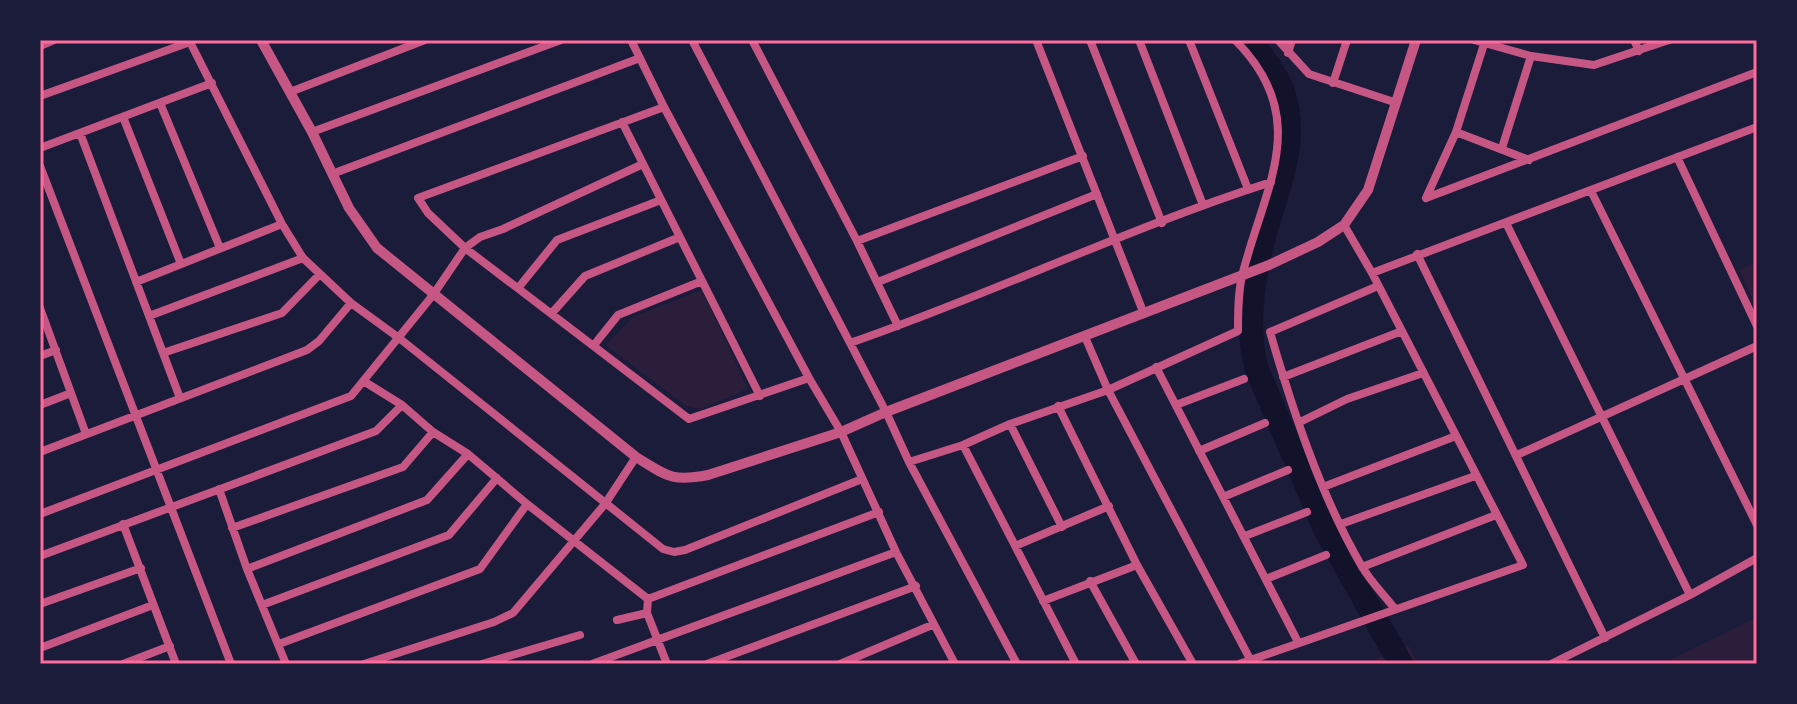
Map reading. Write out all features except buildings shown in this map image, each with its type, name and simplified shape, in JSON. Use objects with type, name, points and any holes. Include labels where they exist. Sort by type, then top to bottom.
[{"type":"street","points":[[40,46],[54,40]]},
{"type":"street","points":[[261,40],[332,174],[377,248],[636,457],[670,478],[688,479],[841,432],[1242,276],[1318,242],[1344,225],[1368,190],[1416,40]]},
{"type":"street","points":[[290,92],[425,40]]},
{"type":"street","points":[[312,132],[561,40]]},
{"type":"street","points":[[631,40],[809,378],[841,432],[896,552],[955,664]]},
{"type":"street","points":[[692,40],[886,412],[909,462],[1016,662],[1003,664]]},
{"type":"street","points":[[752,40],[898,326]]},
{"type":"street","points":[[1036,40],[1144,314]]},
{"type":"street","points":[[1090,40],[1162,223]]},
{"type":"street","points":[[1139,40],[1203,205]]},
{"type":"street","points":[[1189,40],[1248,189]]},
{"type":"street","points":[[909,462],[1108,390],[1238,331],[1242,276],[1271,182],[1278,145],[1275,104],[1258,67],[1235,40]]},
{"type":"street","points":[[1278,40],[1309,74],[1394,102]]},
{"type":"street","points":[[1288,53],[1292,40]]},
{"type":"street","points":[[1333,83],[1347,40]]},
{"type":"street","points":[[1634,40],[1639,51]]},
{"type":"street","points":[[1669,40],[1594,65],[1531,56],[1481,41],[1456,132],[1426,198],[1757,72]]},
{"type":"street","points":[[40,96],[190,42],[282,224],[303,258],[351,303],[663,549],[679,552],[862,479]]},
{"type":"street","points":[[1502,148],[1531,56]]},
{"type":"street","points":[[332,174],[640,58]]},
{"type":"street","points":[[40,148],[212,83]]},
{"type":"street","points":[[160,103],[220,248]]},
{"type":"street","points":[[664,107],[418,198],[428,213],[465,248],[689,419],[809,378]]},
{"type":"street","points":[[123,117],[181,264]]},
{"type":"street","points":[[622,122],[760,396]]},
{"type":"street","points":[[1372,273],[1757,127]]},
{"type":"street","points":[[1456,132],[1529,160]]},
{"type":"street","points":[[80,133],[180,398]]},
{"type":"street","points":[[857,241],[1083,156]]},
{"type":"street","points":[[1677,157],[1757,326]]},
{"type":"street","points":[[40,514],[351,396],[433,295],[465,248],[480,237],[643,164]]},
{"type":"street","points":[[40,166],[231,664]]},
{"type":"street","points":[[850,343],[1113,239],[1271,182]]},
{"type":"street","points":[[1591,191],[1757,525]]},
{"type":"street","points":[[878,282],[1097,194]]},
{"type":"street","points":[[519,287],[557,240],[661,200]]},
{"type":"street","points":[[1506,223],[1690,595]]},
{"type":"street","points":[[136,282],[282,224]]},
{"type":"street","points":[[1239,664],[1523,565],[1372,273],[1344,225]]},
{"type":"street","points":[[552,313],[585,276],[680,237]]},
{"type":"street","points":[[1417,254],[1605,638]]},
{"type":"street","points":[[149,316],[303,258]]},
{"type":"street","points":[[163,353],[282,313],[319,275]]},
{"type":"street","points":[[594,345],[618,315],[702,281]]},
{"type":"street","points":[[1378,286],[1270,332],[1323,487],[1362,567],[1392,610]]},
{"type":"street","points":[[40,452],[307,350],[319,341],[351,303]]},
{"type":"street","points":[[40,308],[86,434]]},
{"type":"street","points":[[1283,377],[1402,331]]},
{"type":"street","points":[[1085,337],[1108,390],[1251,661]]},
{"type":"street","points":[[1517,455],[1757,346]]},
{"type":"street","points":[[40,356],[56,350]]},
{"type":"street","points":[[1156,367],[1298,642]]},
{"type":"street","points":[[1300,422],[1347,399],[1423,373]]},
{"type":"street","points":[[1176,405],[1244,379]]},
{"type":"street","points":[[365,382],[468,454],[648,599]]},
{"type":"street","points":[[40,405],[71,393]]},
{"type":"street","points":[[40,556],[376,431],[402,405]]},
{"type":"street","points":[[1058,406],[1137,565],[1193,664]]},
{"type":"street","points":[[1199,451],[1265,423]]},
{"type":"street","points":[[1010,424],[1062,527]]},
{"type":"street","points":[[232,528],[403,467],[433,432]]},
{"type":"street","points":[[1323,487],[1456,436]]},
{"type":"street","points":[[963,445],[1076,664]]},
{"type":"street","points":[[247,569],[427,500],[468,454]]},
{"type":"street","points":[[364,664],[513,613],[605,504],[636,457]]},
{"type":"street","points":[[1223,497],[1288,470]]},
{"type":"street","points":[[1341,524],[1475,476]]},
{"type":"street","points":[[262,605],[449,535],[497,478]]},
{"type":"street","points":[[219,489],[247,569],[286,664]]},
{"type":"street","points":[[279,644],[480,569],[527,504]]},
{"type":"street","points":[[1015,546],[1109,506]]},
{"type":"street","points":[[648,599],[879,512]]},
{"type":"street","points":[[1245,536],[1307,512]]},
{"type":"street","points":[[1362,567],[1496,515]]},
{"type":"street","points":[[123,524],[176,664]]},
{"type":"street","points":[[592,664],[896,552]]},
{"type":"street","points":[[1266,579],[1326,555]]},
{"type":"street","points":[[1551,664],[1757,558]]},
{"type":"street","points":[[1043,601],[1137,565]]},
{"type":"street","points":[[40,604],[141,568]]},
{"type":"street","points":[[1090,581],[1136,664]]},
{"type":"street","points":[[707,664],[916,586]]},
{"type":"street","points":[[648,599],[647,613],[667,664]]},
{"type":"street","points":[[40,648],[153,605]]},
{"type":"street","points":[[617,620],[647,613]]},
{"type":"street","points":[[840,664],[932,625]]},
{"type":"street","points":[[482,664],[580,635]]},
{"type":"street","points":[[123,664],[170,646]]},
{"type":"shaded area","points":[[1757,261],[1757,308],[1739,270]]},
{"type":"shaded area","points":[[702,290],[748,389],[700,409],[686,406],[606,345],[635,316]]},
{"type":"shaded area","points":[[1757,617],[1757,664],[1662,664]]},
{"type":"shaded area","points":[[1408,645],[1418,664],[1365,664]]},
{"type":"waterway","points":[[1250,40],[1280,85],[1288,111],[1289,129],[1285,165],[1264,236],[1254,286],[1251,320],[1253,354],[1257,370],[1327,533],[1401,664]]}]
